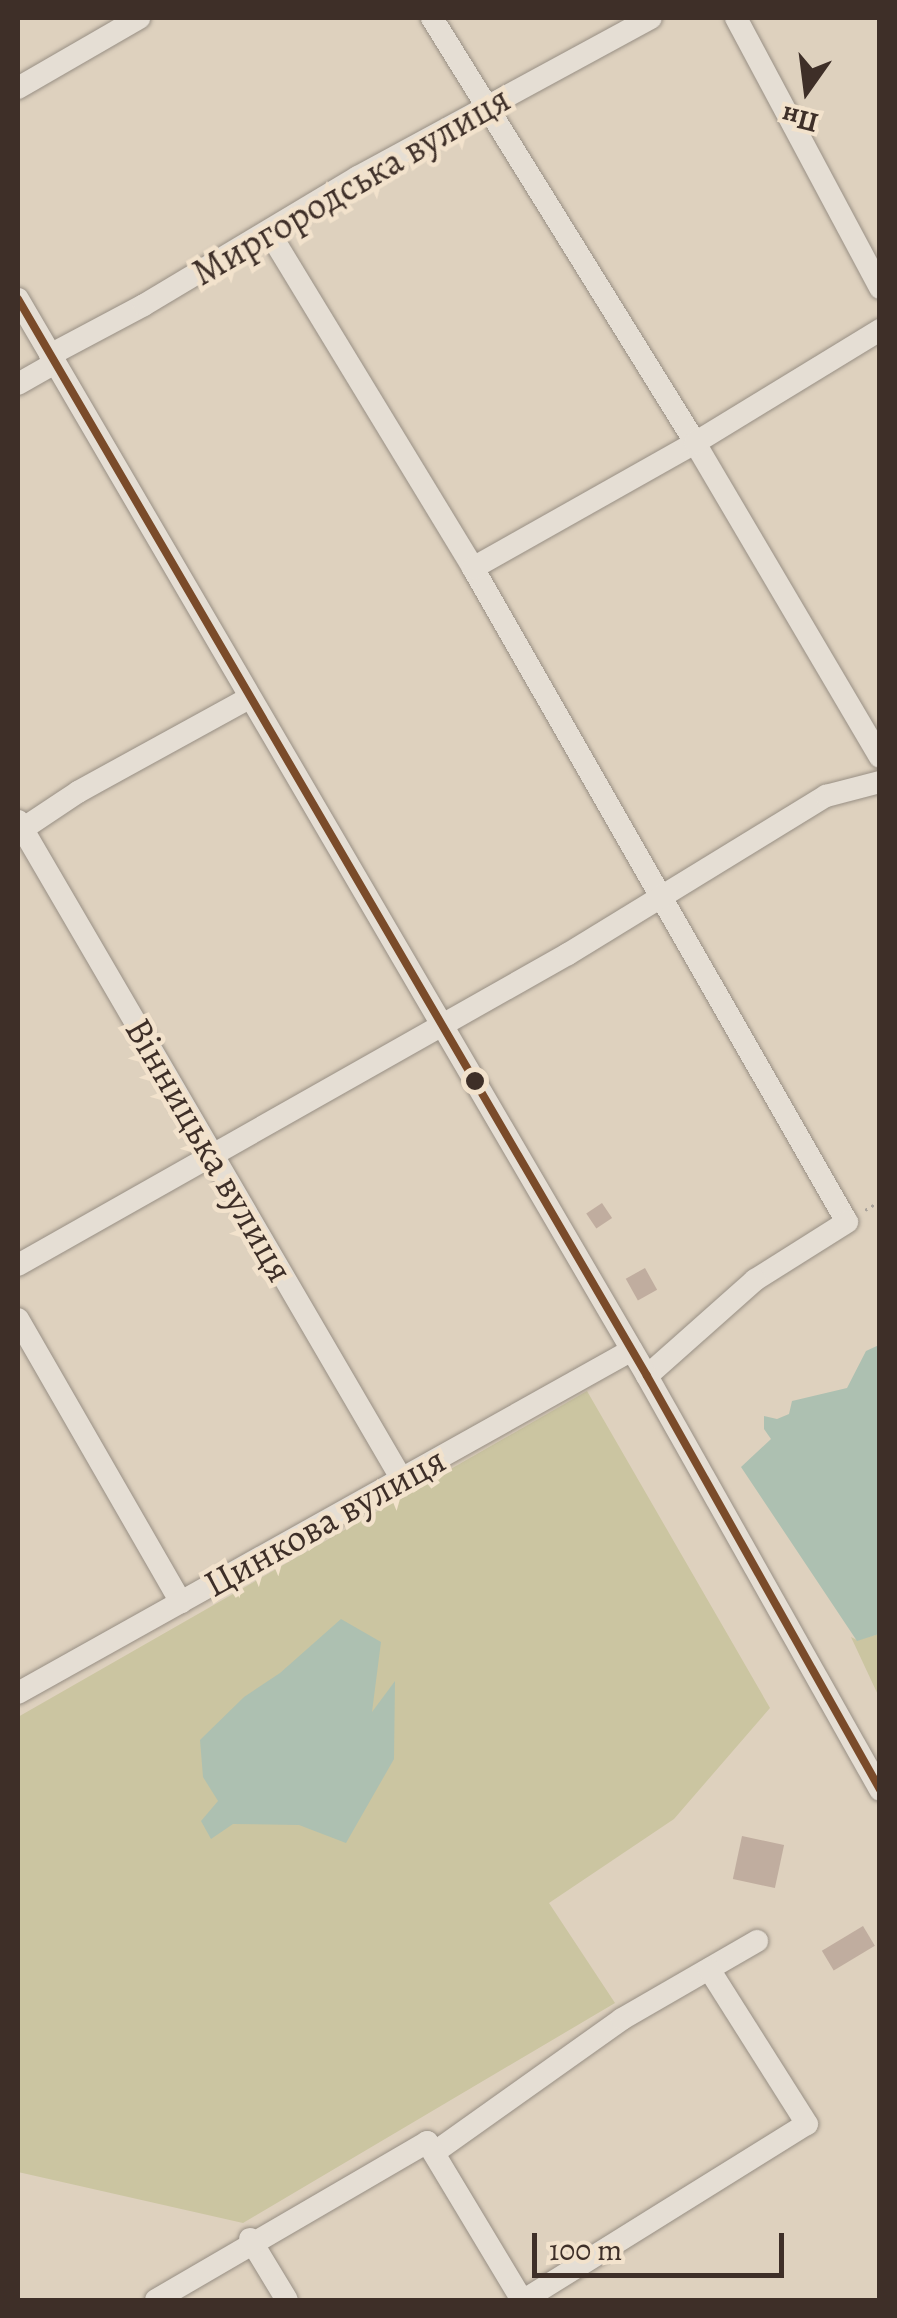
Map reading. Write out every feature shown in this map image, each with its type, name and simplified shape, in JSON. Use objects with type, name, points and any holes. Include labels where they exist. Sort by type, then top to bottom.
[{"type":"street","points":[[18,88],[139,18]]},
{"type":"street","points":[[432,18],[695,443],[880,757]]},
{"type":"street","name":"Миргородська вулиця","points":[[18,384],[53,359],[358,177],[651,18]]},
{"type":"street","points":[[736,18],[880,288]]},
{"type":"street","points":[[269,232],[473,568],[847,1222],[755,1280],[647,1376]]},
{"type":"street","points":[[18,299],[632,1350],[880,1790]]},
{"type":"street","points":[[473,568],[695,443],[880,330]]},
{"type":"street","points":[[19,827],[249,698]]},
{"type":"street","points":[[18,1266],[442,1027],[826,796],[880,782]]},
{"type":"street","name":"Вінницька вулиця","points":[[19,827],[401,1478]]},
{"type":"street","points":[[18,1318],[181,1602]]},
{"type":"street","name":"Цинкова вулиця","points":[[18,1693],[632,1350]]},
{"type":"street","points":[[156,2300],[431,2147],[622,2019],[757,1941]]},
{"type":"street","points":[[431,2147],[523,2300],[807,2124],[709,1969]]},
{"type":"street","points":[[250,2238],[286,2300]]},
{"type":"shaded area","points":[[879,1345],[879,1634],[857,1641],[741,1467],[771,1439],[764,1429],[764,1416],[777,1419],[789,1414],[792,1401],[847,1388],[866,1351]]},
{"type":"shaded area","points":[[587,1391],[770,1708],[674,1819],[549,1903],[615,2003],[243,2223],[18,2172],[18,1717]]},
{"type":"shaded area","points":[[341,1619],[381,1642],[372,1712],[395,1681],[394,1759],[346,1843],[299,1825],[233,1824],[211,1839],[201,1821],[218,1801],[203,1777],[200,1740],[244,1697],[280,1673]]},
{"type":"shaded area","points":[[879,1634],[879,1697],[851,1637],[857,1640]]},
{"type":"building","points":[[602,1203],[612,1218],[596,1229],[586,1214]]},
{"type":"building","points":[[645,1268],[657,1290],[638,1301],[626,1279]]},
{"type":"building","points":[[742,1836],[784,1845],[775,1888],[733,1879]]},
{"type":"building","points":[[863,1926],[875,1946],[834,1970],[822,1951]]},
{"type":"transit line","points":[[18,299],[647,1376],[880,1790]]}]
